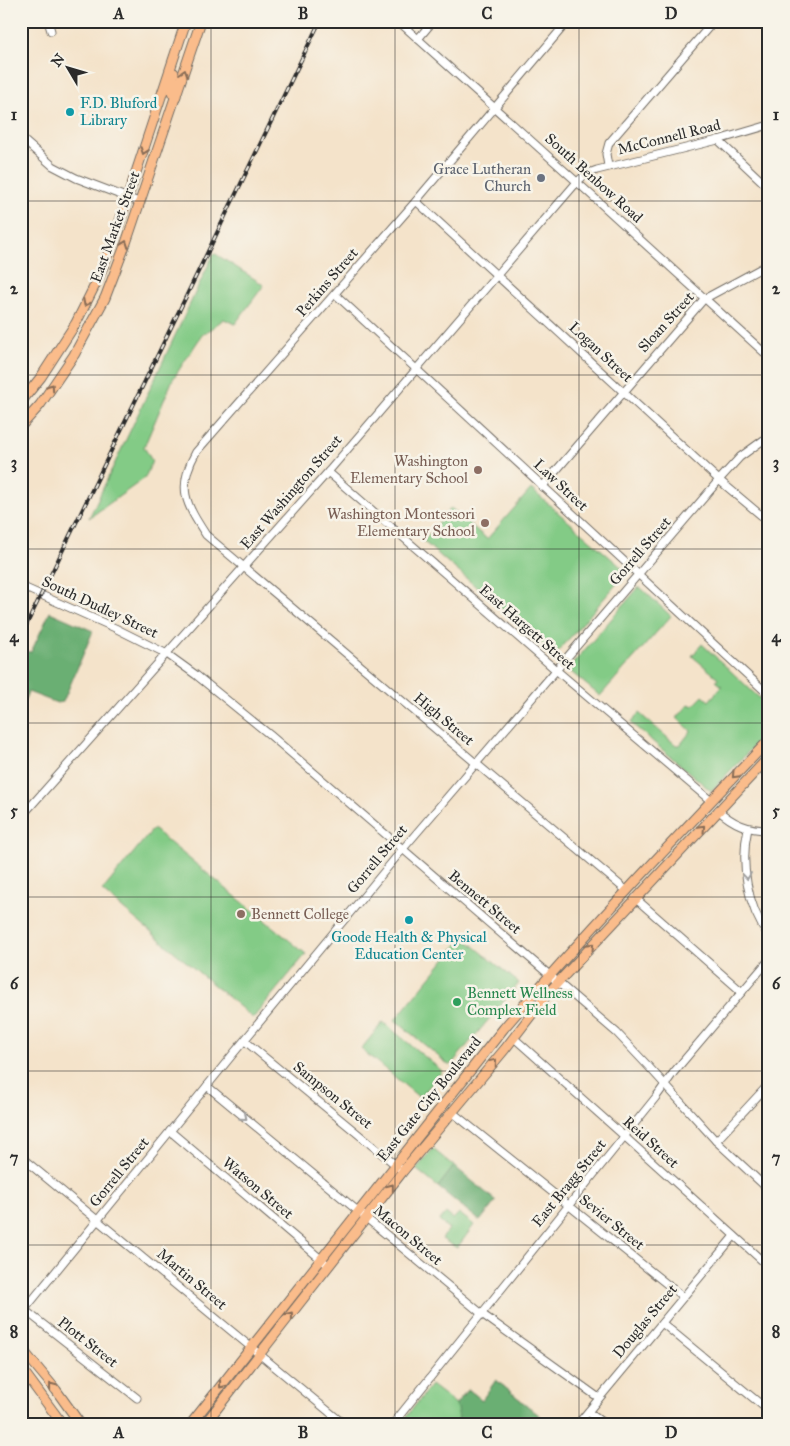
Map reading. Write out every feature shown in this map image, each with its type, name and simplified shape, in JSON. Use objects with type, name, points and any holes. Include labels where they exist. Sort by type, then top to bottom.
[{"type":"main road","name":"East Market Street","points":[[21,402],[41,377],[76,323],[98,279],[128,197],[186,21]]},
{"type":"main road","name":"East Market Street","points":[[21,426],[40,404],[74,355],[105,298],[201,21]]},
{"type":"main road","points":[[176,96],[171,89],[180,38]]},
{"type":"main road","name":"East Gate City Boulevard","points":[[190,1425],[504,1028],[627,891],[769,740]]},
{"type":"main road","name":"East Gate City Boulevard","points":[[204,1425],[366,1218],[558,982],[769,757]]},
{"type":"main road","points":[[21,1348],[56,1390],[80,1425]]},
{"type":"main road","points":[[21,1368],[63,1425]]},
{"type":"street","points":[[48,21],[51,31]]},
{"type":"street","name":"South Benbow Road","points":[[398,21],[769,357]]},
{"type":"street","points":[[418,39],[433,21]]},
{"type":"street","name":"Perkins Street","points":[[244,567],[206,535],[189,508],[185,478],[188,466],[196,452],[416,201],[568,21]]},
{"type":"street","points":[[608,166],[606,154],[609,144],[714,21]]},
{"type":"street","name":"McConnell Road","points":[[577,182],[586,174],[608,166],[718,140],[769,125]]},
{"type":"street","points":[[21,138],[53,166],[76,178],[139,202]]},
{"type":"street","points":[[718,140],[769,188]]},
{"type":"street","name":"East Washington Street","points":[[21,817],[328,472],[577,182]]},
{"type":"street","name":"Logan Street","points":[[416,201],[623,392],[769,522]]},
{"type":"street","name":"Sloan Street","points":[[542,487],[704,298],[769,264]]},
{"type":"street","name":"Law Street","points":[[335,294],[769,695]]},
{"type":"street","name":"Gorrell Street","points":[[23,1310],[402,850],[740,457],[769,436]]},
{"type":"street","name":"East Hargett Street","points":[[328,472],[556,670],[711,801]]},
{"type":"street","name":"High Street","points":[[244,567],[627,891]]},
{"type":"street","name":"South Dudley Street","points":[[21,586],[115,628],[167,654]]},
{"type":"street","name":"Bennett Street","points":[[167,654],[270,735],[616,1033],[716,1141],[769,1190]]},
{"type":"street","points":[[718,810],[732,821],[748,828],[769,830]]},
{"type":"street","points":[[748,828],[744,849],[748,884],[760,923],[769,936]]},
{"type":"street","points":[[636,898],[742,992]]},
{"type":"street","name":"East Bragg Street","points":[[392,1425],[570,1205],[674,1072],[769,960]]},
{"type":"street","name":"Reid Street","points":[[514,1038],[769,1267]]},
{"type":"street","name":"Sampson Street","points":[[244,1041],[404,1171]]},
{"type":"street","points":[[716,1141],[769,1084]]},
{"type":"street","name":"Macon Street","points":[[207,1086],[482,1314],[599,1398]]},
{"type":"street","name":"Sevier Street","points":[[452,1112],[570,1205],[683,1298]]},
{"type":"street","name":"Watson Street","points":[[170,1131],[329,1266]]},
{"type":"street","name":"Martin Street","points":[[21,1157],[252,1346],[345,1425]]},
{"type":"street","name":"Douglas Street","points":[[578,1425],[734,1236]]},
{"type":"street","name":"Plott Street","points":[[23,1310],[137,1398]]},
{"type":"street","points":[[662,1323],[769,1411]]},
{"type":"street","points":[[588,1412],[606,1425]]},
{"type":"green space","points":[[214,253],[264,285],[235,324],[224,319],[202,335],[173,379],[144,447],[152,461],[145,478],[89,518]]},
{"type":"green space","points":[[531,489],[627,572],[555,655],[423,541],[451,508],[487,539]]},
{"type":"green space","points":[[638,588],[641,588],[671,616],[600,696],[570,671],[570,667]]},
{"type":"green space","points":[[50,612],[93,631],[63,702],[57,703],[28,692],[21,708],[21,655],[23,651],[31,652]]},
{"type":"green space","points":[[702,644],[769,707],[769,730],[711,791],[631,723],[639,713],[676,745],[680,745],[691,731],[677,718],[689,704],[693,706],[703,696],[709,701],[722,686],[716,681],[718,678],[692,656]]},
{"type":"green space","points":[[153,829],[306,954],[253,1018],[102,891]]},
{"type":"green space","name":"Bennett Wellness Complex Field","points":[[463,937],[519,983],[450,1066],[395,1020]]},
{"type":"green space","points":[[383,1022],[442,1071],[420,1098],[361,1049]]},
{"type":"green space","points":[[433,1149],[454,1166],[438,1187],[416,1169]]},
{"type":"green space","points":[[454,1166],[496,1201],[480,1221],[438,1187]]},
{"type":"green space","points":[[446,1213],[453,1219],[459,1213],[474,1225],[457,1248],[442,1239],[449,1229],[439,1221]]},
{"type":"green space","points":[[496,1380],[551,1425],[400,1425],[431,1385],[456,1404],[468,1389],[482,1400]]},
{"type":"green space","points":[[496,1380],[551,1425],[454,1425],[459,1418],[456,1404],[468,1389],[482,1400]]},
{"type":"railway","points":[[21,636],[320,21]]},
{"type":"place","name":"F.D. Bluford Library","points":[[70,112]]},
{"type":"place","name":"Grace Lutheran Church","points":[[541,178]]},
{"type":"place","name":"Washington Elementary School","points":[[478,470]]},
{"type":"place","name":"Washington Montessori Elementary School","points":[[485,523]]},
{"type":"place","name":"Bennett College","points":[[241,914]]},
{"type":"place","name":"Goode Health & Physical Education Center","points":[[409,920]]},
{"type":"place","name":"Bennett Wellness Complex Field","points":[[457,1002]]}]
